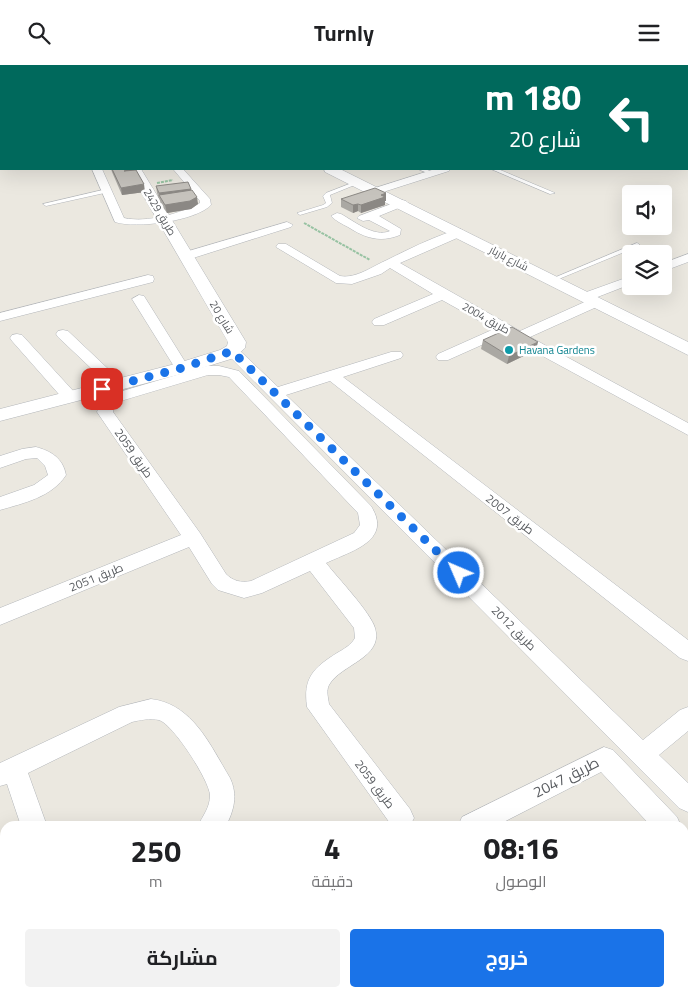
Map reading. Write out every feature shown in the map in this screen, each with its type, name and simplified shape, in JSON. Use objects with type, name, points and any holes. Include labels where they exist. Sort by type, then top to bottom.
[{"type":"street","points":[[97,170],[121,221],[133,223],[164,218],[196,210],[205,205],[206,201],[182,172]]},
{"type":"street","name":"طريق 2429","points":[[135,170],[186,256]]},
{"type":"street","name":"شارع باربار","points":[[332,170],[402,203],[688,349]]},
{"type":"street","points":[[376,191],[441,170]]},
{"type":"street","points":[[350,229],[370,215],[402,203]]},
{"type":"street","points":[[337,216],[350,229],[362,230],[379,237],[386,237],[396,233],[395,229],[370,215]]},
{"type":"street","points":[[186,256],[287,225]]},
{"type":"street","points":[[282,247],[343,281],[354,280],[460,233]]},
{"type":"street","points":[[298,256],[316,249]]},
{"type":"street","name":"شارع 20","points":[[0,415],[182,368],[236,348],[237,342],[186,256]]},
{"type":"street","points":[[672,264],[688,258]]},
{"type":"street","name":"طريق 2004","points":[[387,265],[688,430]]},
{"type":"street","points":[[0,317],[148,279]]},
{"type":"street","points":[[519,337],[622,284]]},
{"type":"street","points":[[379,322],[443,295]]},
{"type":"street","points":[[139,299],[182,368]]},
{"type":"street","points":[[443,357],[505,329]]},
{"type":"street","points":[[63,335],[117,385]]},
{"type":"street","points":[[17,338],[70,397]]},
{"type":"street","name":"طريق 2012","points":[[232,351],[688,800]]},
{"type":"street","points":[[276,393],[396,355]]},
{"type":"street","name":"طريق 2059","points":[[207,371],[225,371],[237,377],[365,510],[369,517],[370,525],[367,532],[361,538],[255,588],[234,589],[225,585],[219,579],[193,538],[106,414],[105,409],[108,403],[115,398],[207,371]]},
{"type":"street","name":"طريق 2007","points":[[332,375],[688,652]]},
{"type":"street","points":[[0,462],[28,453],[42,453],[49,457],[57,475],[50,485],[0,504]]},
{"type":"street","name":"طريق 2051","points":[[0,617],[193,538]]},
{"type":"street","name":"طريق 2059","points":[[313,561],[360,621],[366,634],[361,648],[324,673],[318,681],[315,689],[318,707],[401,819]]},
{"type":"street","points":[[32,821],[7,771],[138,710],[161,710],[171,713],[185,727],[221,786],[223,797],[222,809],[214,821]]},
{"type":"street","points":[[642,755],[688,717]]},
{"type":"street","name":"طريق 2047","points":[[481,821],[604,758],[663,821]]},
{"type":"lane","points":[[424,170],[432,173]]},
{"type":"lane","points":[[496,170],[552,193]]},
{"type":"lane","points":[[300,213],[325,206],[329,202],[326,196],[328,193],[359,182]]},
{"type":"lane","points":[[46,204],[106,191]]},
{"type":"lane","points":[[552,280],[622,251]]},
{"type":"path","points":[[144,185],[182,172]]},
{"type":"path","points":[[287,225],[300,221],[387,265]]},
{"type":"building","points":[[112,170],[136,170],[144,184],[121,188]]},
{"type":"building","points":[[188,182],[191,189],[159,193],[156,186]]},
{"type":"building","points":[[375,188],[386,193],[381,195],[385,197],[361,205],[353,205],[341,199]]},
{"type":"building","points":[[192,190],[197,197],[190,201],[165,205],[159,195]]},
{"type":"building","points":[[512,327],[538,342],[509,356],[483,340]]},
{"type":"place","name":"Havana Gardens","points":[[509,350]]},
{"type":"route","points":[[102,389],[182,368],[232,351],[459,573]]}]
